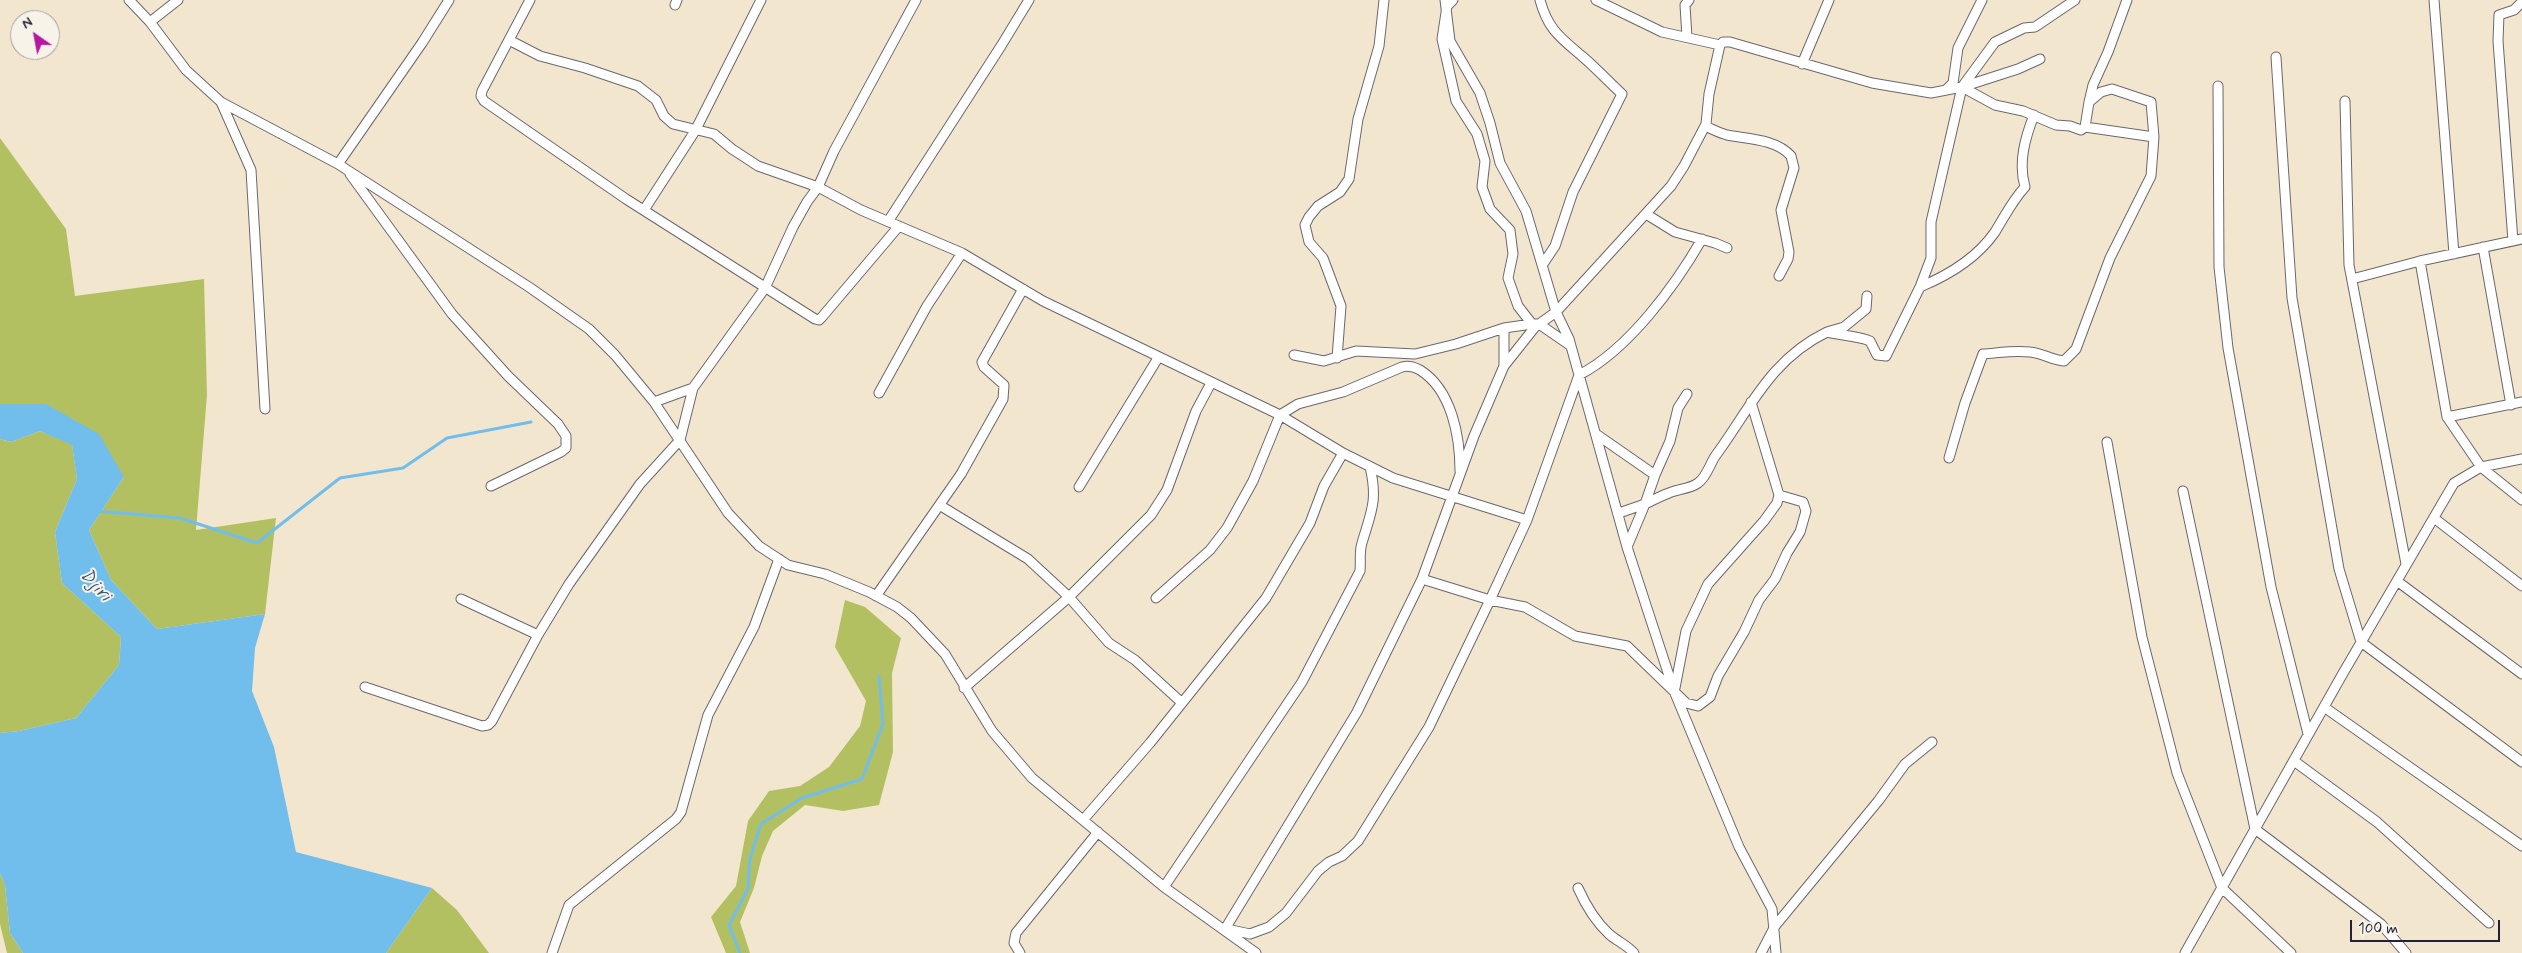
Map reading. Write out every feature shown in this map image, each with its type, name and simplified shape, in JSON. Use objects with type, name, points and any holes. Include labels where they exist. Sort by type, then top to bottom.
[{"type":"street","points":[[129,0],[150,22],[186,70],[222,102],[338,164],[529,287],[589,330],[614,355],[654,402],[728,513],[759,546],[788,564],[834,577],[897,607],[929,635],[945,654],[974,706],[1010,755],[1032,778],[1164,887],[1256,953]]},
{"type":"street","points":[[150,22],[178,0]]},
{"type":"street","points":[[338,164],[422,44],[449,0]]},
{"type":"street","points":[[530,0],[482,90],[481,96],[484,101],[644,210],[765,288],[819,320],[899,226]]},
{"type":"street","points":[[644,210],[695,131],[761,0]]},
{"type":"street","points":[[365,687],[482,726],[488,725],[492,721],[538,634],[569,584],[622,508],[680,440],[694,388],[765,288],[793,228],[807,202],[818,188],[834,151],[916,0]]},
{"type":"street","points":[[889,220],[1002,46],[1028,0]]},
{"type":"street","points":[[1337,358],[1341,306],[1323,258],[1309,242],[1305,226],[1309,217],[1318,206],[1340,192],[1349,179],[1353,164],[1358,119],[1378,46],[1384,0]]},
{"type":"street","points":[[1540,0],[1543,12],[1560,39],[1584,58],[1622,94],[1573,192],[1555,246],[1543,264]]},
{"type":"street","points":[[1596,0],[1657,30],[1720,45]]},
{"type":"street","points":[[1687,37],[1685,4],[1689,0]]},
{"type":"street","points":[[1802,64],[1829,0]]},
{"type":"street","points":[[1944,92],[1953,83],[1958,48],[1982,0]]},
{"type":"street","points":[[1827,332],[1836,335],[1856,335],[1870,340],[1877,355],[1886,356],[1920,287],[1931,258],[1931,222],[1962,87],[1995,42],[2024,28],[2035,27],[2075,0]]},
{"type":"street","points":[[2085,127],[2092,85],[2108,52],[2127,0]]},
{"type":"street","points":[[2434,0],[2454,254]]},
{"type":"street","points":[[1448,2],[1450,41],[1480,94],[1490,123],[1500,163],[1526,211],[1556,312],[1571,346],[1627,547],[1674,691],[1739,848],[1772,909],[1776,953]]},
{"type":"street","points":[[1448,2],[1442,38],[1456,101],[1477,134],[1485,161],[1482,187],[1490,210],[1510,230],[1513,254],[1508,278],[1518,306],[1535,324],[1571,346]]},
{"type":"street","points":[[2352,279],[2420,261],[2518,240],[2498,41],[2499,15],[2514,10],[2522,2]]},
{"type":"street","points":[[509,40],[540,56],[585,68],[638,86],[656,100],[668,120],[695,131],[714,134],[732,149],[758,166],[818,188],[861,210],[889,220],[962,252],[1023,289],[1158,358],[1280,416],[1343,453],[1393,478],[1527,520]]},
{"type":"street","points":[[1700,40],[1717,59]]},
{"type":"street","points":[[1294,355],[1324,361],[1356,351],[1415,354],[1456,344],[1504,328],[1535,324],[1556,312],[1673,184],[1705,126],[1717,59],[1720,45],[1723,42],[1730,42],[1802,64],[1911,92],[1944,92],[2018,69],[2040,59]]},
{"type":"street","points":[[2276,57],[2292,298],[2339,569],[2361,642],[2522,762]]},
{"type":"street","points":[[2218,86],[2218,267],[2228,348],[2271,587],[2308,734]]},
{"type":"street","points":[[1962,87],[1995,105],[2034,115],[2056,125],[2070,126],[2081,130],[2085,127],[2154,137]]},
{"type":"street","points":[[1949,458],[1965,402],[1983,354],[2012,351],[2032,352],[2051,360],[2064,361],[2076,349],[2110,258],[2150,176],[2154,137],[2151,102],[2112,89],[2101,92],[2089,102]]},
{"type":"street","points":[[2345,101],[2349,265],[2406,564]]},
{"type":"street","points":[[222,102],[251,170],[265,409]]},
{"type":"street","points":[[1920,287],[1943,278],[1973,257],[1994,233],[2012,200],[2025,187],[2021,172],[2026,142],[2034,115]]},
{"type":"street","points":[[1705,126],[1726,134],[1764,142],[1781,148],[1791,156],[1794,168],[1781,210],[1789,252],[1788,260],[1779,276]]},
{"type":"street","points":[[348,171],[452,314],[508,376],[552,418],[566,436],[566,448],[562,452],[491,486]]},
{"type":"street","points":[[1646,214],[1675,232],[1727,248]]},
{"type":"street","points":[[1224,929],[1250,934],[1269,927],[1286,913],[1318,871],[1329,862],[1342,856],[1358,841],[1428,727],[1490,600],[1527,520],[1579,375],[1597,366],[1636,328],[1676,280],[1702,239]]},
{"type":"street","points":[[2483,247],[2511,405]]},
{"type":"street","points":[[878,393],[927,306],[962,252]]},
{"type":"street","points":[[2420,261],[2447,417],[2481,467],[2522,500]]},
{"type":"street","points":[[876,596],[941,506],[1003,399],[1004,385],[984,367],[982,362],[1023,289]]},
{"type":"street","points":[[1619,513],[1698,484],[1751,402],[1792,353],[1827,332],[1844,328],[1866,309],[1867,296]]},
{"type":"street","points":[[1224,929],[1344,736],[1422,579],[1460,479],[1474,436],[1504,366],[1535,324]]},
{"type":"street","points":[[1504,328],[1504,366]]},
{"type":"street","points":[[1079,487],[1158,358]]},
{"type":"street","points":[[1156,598],[1210,550],[1227,528],[1253,481],[1280,416],[1298,404],[1343,392],[1376,376],[1408,365],[1432,380],[1450,409],[1459,442],[1460,479]]},
{"type":"street","points":[[964,688],[1068,597],[1135,533],[1160,503],[1196,411],[1211,383]]},
{"type":"street","points":[[654,402],[694,388]]},
{"type":"street","points":[[1627,547],[1670,441],[1678,408],[1687,394]]},
{"type":"street","points":[[1674,691],[1686,631],[1708,584],[1777,504],[1779,495],[1751,402]]},
{"type":"street","points":[[2447,417],[2522,402]]},
{"type":"street","points":[[1596,434],[1655,476]]},
{"type":"street","points":[[2107,442],[2142,636],[2177,773],[2222,888],[2291,953]]},
{"type":"street","points":[[1083,820],[1150,743],[1266,598],[1310,523],[1324,486],[1343,453]]},
{"type":"street","points":[[2189,951],[2308,734],[2454,483],[2481,467],[2522,459]]},
{"type":"street","points":[[1164,887],[1302,682],[1360,570],[1360,550],[1373,506],[1373,480],[1370,467]]},
{"type":"street","points":[[2183,491],[2255,830],[2381,924],[2406,953]]},
{"type":"street","points":[[1422,579],[1490,600],[1532,610],[1558,628],[1575,636],[1628,646],[1686,703],[1698,706],[1710,697],[1718,676],[1744,632],[1759,600],[1775,579],[1787,553],[1800,532],[1806,512],[1802,502],[1779,495]]},
{"type":"street","points":[[941,506],[1017,550],[1068,597],[1109,643],[1135,660],[1181,702]]},
{"type":"street","points":[[2434,518],[2522,586]]},
{"type":"street","points":[[552,953],[564,912],[569,905],[681,812],[708,715],[754,627],[779,559]]},
{"type":"street","points":[[2396,581],[2522,674]]},
{"type":"street","points":[[461,600],[538,634]]},
{"type":"street","points":[[2324,707],[2522,846]]},
{"type":"street","points":[[1761,953],[1775,926],[1879,800],[1905,764],[1932,742]]},
{"type":"street","points":[[2294,761],[2377,822],[2488,923]]},
{"type":"street","points":[[1020,953],[1014,943],[1016,932],[1098,832]]},
{"type":"street","points":[[1578,888],[1596,920],[1610,935],[1627,945],[1634,953]]},
{"type":"green space","points":[[0,138],[66,229],[75,296],[204,279],[207,395],[196,530],[276,518],[265,614],[157,629],[111,580],[89,530],[124,477],[46,404],[0,404]]},
{"type":"green space","points":[[40,431],[72,444],[77,479],[55,532],[62,583],[121,637],[119,665],[76,718],[19,731],[0,733],[0,439],[11,442]]},
{"type":"green space","points":[[845,600],[865,607],[901,638],[892,673],[893,752],[879,805],[843,811],[805,805],[773,831],[762,856],[754,888],[740,922],[750,953],[726,953],[711,917],[736,886],[748,821],[769,791],[800,786],[829,767],[860,726],[866,701],[835,647]]},
{"type":"green space","points":[[0,873],[5,885],[10,933],[23,953],[7,953],[0,924]]},
{"type":"green space","points":[[432,888],[457,910],[489,953],[386,953]]},
{"type":"water","name":"Djiri","points":[[0,404],[46,404],[99,434],[124,477],[89,530],[111,580],[157,629],[265,614],[255,648],[252,691],[274,747],[296,852],[432,888],[386,953],[23,953],[10,933],[5,885],[0,873],[0,733],[19,731],[76,718],[119,665],[121,637],[62,583],[55,532],[77,479],[72,445],[40,431],[11,442],[0,439]]},
{"type":"waterway","points":[[97,511],[180,518],[257,543],[340,478],[403,468],[447,438],[531,422]]},
{"type":"waterway","points":[[740,953],[729,925],[748,889],[750,859],[761,824],[802,798],[862,779],[883,724],[879,676]]}]
